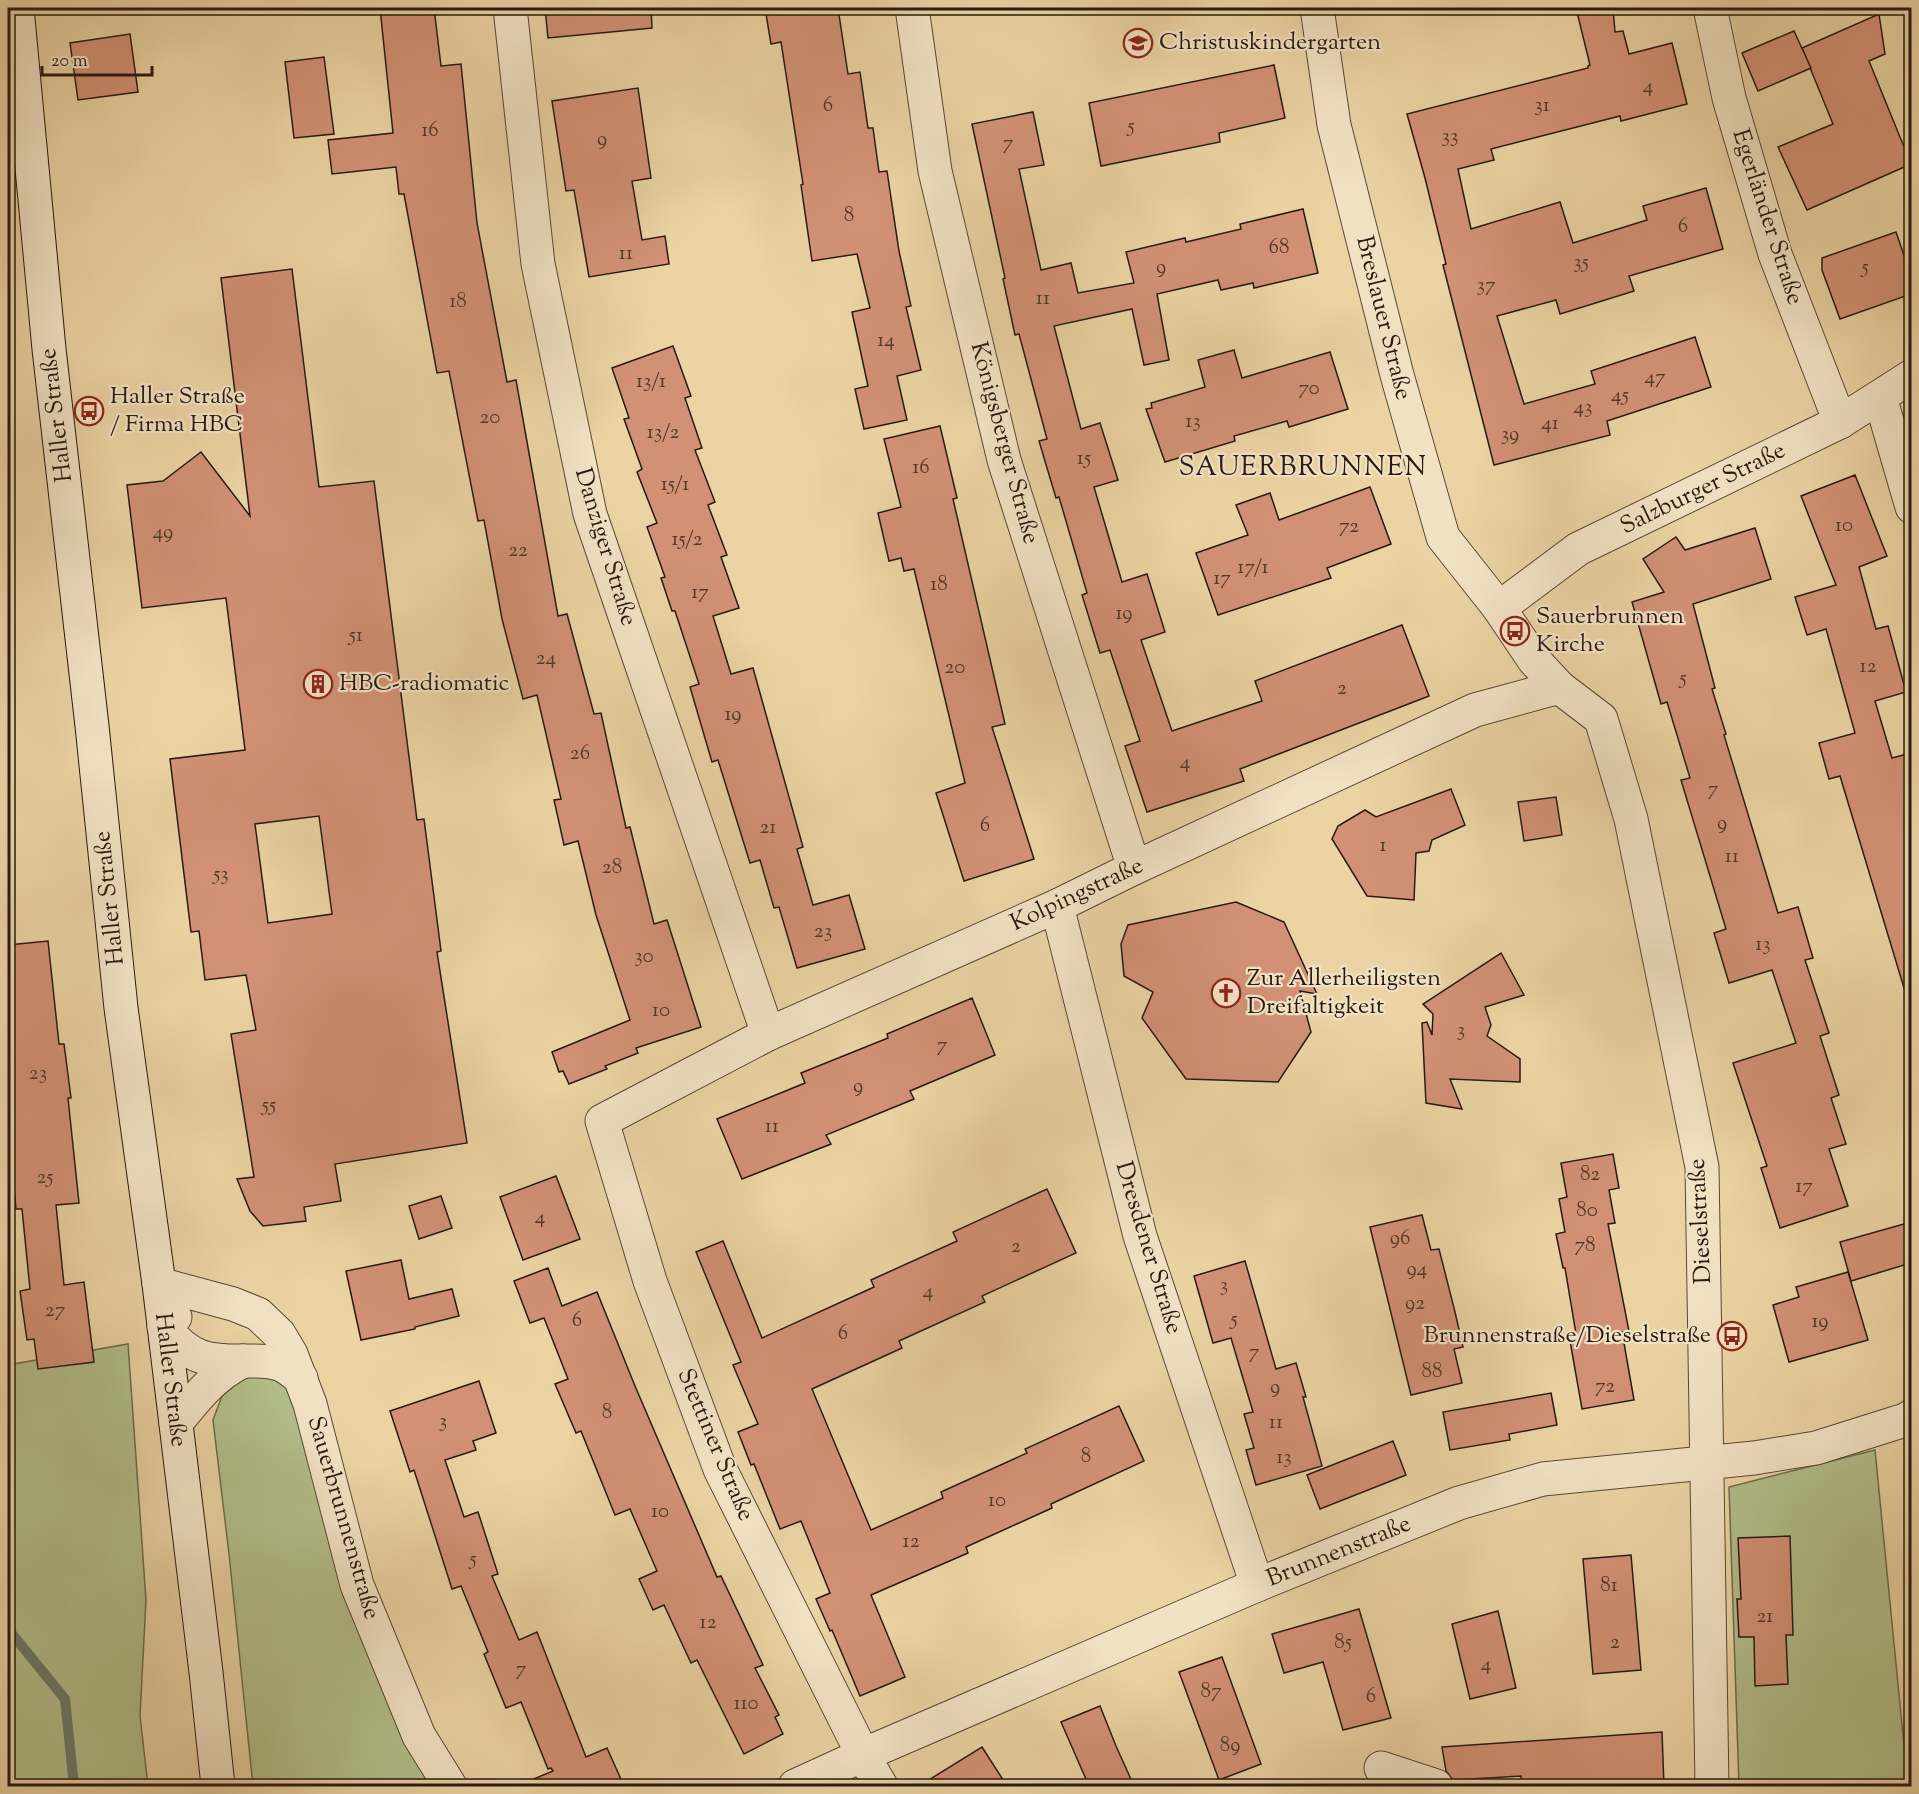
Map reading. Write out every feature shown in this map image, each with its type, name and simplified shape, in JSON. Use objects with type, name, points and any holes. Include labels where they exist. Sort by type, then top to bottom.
[{"type":"street","name":"Haller Straße","points":[[16,8],[49,349],[122,1019],[159,1284],[218,1786]]},
{"type":"street","name":"Danziger Straße","points":[[510,8],[538,264],[590,514],[768,1034]]},
{"type":"street","name":"Königsberger Straße","points":[[912,8],[935,171],[1004,460],[1134,868]]},
{"type":"street","name":"Breslauer Straße","points":[[1317,8],[1334,125],[1397,375],[1443,537],[1498,608],[1534,660],[1559,687]]},
{"type":"street","name":"Egerländer Straße","points":[[1710,8],[1729,98],[1775,254],[1840,422]]},
{"type":"street","name":"Salzburger Straße","points":[[1498,608],[1578,549],[1840,422],[1911,376]]},
{"type":"street","points":[[1880,397],[1911,507]]},
{"type":"street","name":"Kolpingstraße","points":[[602,1121],[768,1034],[1057,906],[1474,710],[1559,687]]},
{"type":"street","name":"Dieselstraße","points":[[1559,687],[1601,719],[1628,808],[1702,1167],[1712,1786]]},
{"type":"street","name":"Dresdener Straße","points":[[1057,906],[1140,1236],[1257,1585]]},
{"type":"street","name":"Stettiner Straße","points":[[602,1121],[650,1281],[720,1469],[863,1755],[881,1786]]},
{"type":"street","name":"Sauerbrunnenstraße","points":[[159,1284],[233,1304],[258,1314],[279,1334],[291,1354],[310,1404],[357,1585],[419,1736],[450,1786]]},
{"type":"street","name":"Sauerbrunnenstraße","points":[[164,1327],[179,1312],[199,1306],[233,1304]]},
{"type":"street","points":[[164,1327],[177,1344],[190,1353],[209,1360],[263,1361],[281,1365],[302,1378]]},
{"type":"street","points":[[176,1423],[201,1393],[225,1370],[243,1361]]},
{"type":"street","name":"Brunnenstraße","points":[[795,1786],[1257,1585],[1459,1503],[1543,1479],[1754,1458],[1816,1448],[1905,1420],[1911,1416]]},
{"type":"street","points":[[1382,1768],[1436,1786]]},
{"type":"green space","points":[[128,1344],[146,1600],[140,1716],[148,1786],[8,1786],[8,1365]]},
{"type":"green space","points":[[263,1361],[281,1365],[357,1585],[450,1786],[253,1786],[213,1420],[222,1396]]},
{"type":"green space","points":[[1875,1450],[1908,1786],[1739,1786],[1729,1487]]},
{"type":"building","points":[[380,8],[434,8],[441,66],[461,64],[477,223],[507,382],[516,380],[558,616],[567,614],[594,714],[601,713],[626,828],[630,827],[654,924],[667,920],[701,1027],[636,1048],[638,1053],[605,1066],[607,1069],[569,1084],[563,1071],[559,1072],[552,1052],[630,1020],[596,915],[578,841],[564,845],[554,800],[561,799],[537,695],[523,699],[502,619],[484,520],[478,521],[449,371],[437,373],[404,194],[399,194],[396,167],[332,174],[328,140],[393,133]]},
{"type":"building","points":[[545,8],[651,8],[652,28],[548,38]]},
{"type":"building","points":[[765,8],[838,8],[848,74],[860,72],[868,128],[873,128],[879,172],[887,171],[899,251],[911,306],[906,307],[921,370],[897,376],[907,420],[864,429],[855,389],[868,386],[852,312],[870,308],[857,254],[812,261],[801,185],[803,184],[781,42],[771,44]]},
{"type":"building","points":[[1576,8],[1613,8],[1615,32],[1623,31],[1629,54],[1672,43],[1687,104],[1621,121],[1620,116],[1491,149],[1494,160],[1458,169],[1471,229],[1560,202],[1573,243],[1647,220],[1643,206],[1706,188],[1723,249],[1629,276],[1634,291],[1560,314],[1556,300],[1497,316],[1524,404],[1595,384],[1591,371],[1695,337],[1711,387],[1607,421],[1610,435],[1494,465],[1443,265],[1446,264],[1425,178],[1407,114],[1588,68],[1590,65]]},
{"type":"building","points":[[1879,14],[1885,54],[1869,61],[1911,164],[1807,210],[1778,147],[1833,124],[1802,48]]},
{"type":"building","points":[[1794,31],[1811,68],[1758,91],[1742,53]]},
{"type":"building","points":[[130,34],[138,92],[78,100],[70,43]]},
{"type":"building","points":[[324,57],[334,134],[294,138],[285,62]]},
{"type":"building","points":[[1274,65],[1285,118],[1219,133],[1220,142],[1101,166],[1089,103]]},
{"type":"building","points":[[638,88],[651,178],[632,181],[642,240],[665,236],[669,264],[589,277],[574,190],[566,191],[552,101]]},
{"type":"building","points":[[1033,112],[1044,165],[1019,169],[1041,270],[1071,263],[1078,293],[1134,283],[1126,252],[1185,238],[1186,242],[1241,229],[1240,224],[1303,209],[1318,273],[1254,288],[1253,283],[1221,290],[1218,280],[1157,294],[1169,360],[1144,365],[1132,309],[1054,326],[1081,429],[1100,423],[1118,480],[1094,487],[1122,582],[1147,574],[1165,632],[1141,640],[1172,731],[1262,701],[1255,681],[1402,625],[1429,696],[1240,769],[1244,781],[1147,812],[1125,746],[1140,741],[1110,650],[1100,653],[1082,595],[1087,593],[1059,497],[1056,498],[1039,441],[1047,439],[1019,334],[1015,335],[972,124]]},
{"type":"building","points":[[1896,232],[1911,276],[1911,294],[1840,319],[1822,270],[1822,258]]},
{"type":"building","name":"HBC-radiomatic","points":[[292,269],[319,487],[374,481],[417,820],[424,819],[441,951],[437,952],[467,1143],[335,1164],[341,1201],[304,1207],[306,1221],[263,1226],[250,1211],[237,1179],[254,1177],[231,1034],[256,1030],[246,975],[205,980],[199,931],[191,932],[170,759],[245,750],[226,598],[142,608],[127,485],[163,481],[201,452],[250,516],[221,278]],"holes":[[[319,816],[332,914],[268,923],[255,824]]]},
{"type":"building","points":[[673,346],[691,396],[685,398],[702,448],[695,450],[715,502],[708,505],[727,555],[721,557],[739,608],[713,616],[731,674],[753,668],[803,847],[797,849],[813,905],[849,895],[865,949],[797,968],[779,907],[774,908],[760,860],[750,863],[718,760],[712,762],[690,687],[699,684],[675,611],[672,611],[661,578],[665,577],[647,527],[657,523],[637,472],[642,469],[624,419],[629,418],[612,368]]},
{"type":"building","points":[[1234,350],[1242,378],[1330,352],[1348,409],[1289,427],[1287,421],[1234,436],[1235,441],[1165,462],[1146,409],[1152,408],[1151,403],[1205,387],[1198,360]]},
{"type":"building","points":[[940,426],[957,498],[953,499],[1005,724],[992,727],[1034,859],[964,881],[936,793],[965,783],[914,569],[904,571],[901,558],[889,561],[878,513],[901,507],[884,439]]},
{"type":"building","points":[[1855,475],[1887,556],[1859,567],[1876,629],[1888,626],[1906,692],[1875,701],[1892,758],[1911,753],[1911,987],[1904,988],[1840,776],[1829,779],[1819,743],[1855,733],[1826,629],[1807,635],[1795,597],[1836,585],[1801,496]]},
{"type":"building","points":[[1370,487],[1391,544],[1327,568],[1331,578],[1218,615],[1196,553],[1248,535],[1236,505],[1270,493],[1279,520]]},
{"type":"building","points":[[1755,528],[1771,579],[1693,604],[1715,688],[1712,689],[1726,734],[1724,735],[1778,913],[1798,907],[1813,958],[1805,960],[1829,1033],[1820,1036],[1839,1095],[1831,1098],[1846,1144],[1829,1149],[1848,1206],[1780,1228],[1761,1168],[1767,1166],[1733,1063],[1796,1043],[1772,970],[1729,983],[1714,933],[1726,929],[1681,780],[1690,778],[1667,702],[1661,704],[1632,602],[1664,592],[1643,559],[1676,537],[1685,550]]},
{"type":"building","points":[[1451,789],[1465,825],[1432,840],[1429,851],[1416,853],[1414,900],[1367,896],[1332,839],[1338,826],[1365,810],[1376,817]]},
{"type":"building","points":[[1556,797],[1562,835],[1524,841],[1518,802]]},
{"type":"building","name":"Zur Allerheiligsten Dreifaltigkeit","points":[[1236,902],[1284,922],[1317,994],[1300,991],[1311,1032],[1278,1082],[1186,1079],[1142,1018],[1153,992],[1124,976],[1121,944],[1128,925]]},
{"type":"building","points":[[48,941],[59,1044],[64,1044],[71,1098],[68,1098],[79,1203],[56,1205],[64,1285],[84,1282],[94,1362],[38,1369],[34,1339],[27,1340],[20,1291],[30,1289],[22,1209],[16,1209],[8,1121],[8,945]]},
{"type":"building","points":[[1501,953],[1524,995],[1485,1007],[1491,1025],[1487,1036],[1520,1059],[1520,1082],[1450,1079],[1462,1109],[1426,1103],[1422,1023],[1427,1022],[1432,1035],[1433,1014],[1423,1004]]},
{"type":"building","points":[[972,998],[995,1055],[910,1091],[914,1099],[826,1135],[831,1144],[742,1179],[717,1119],[805,1083],[801,1073],[888,1038],[887,1034]]},
{"type":"building","points":[[1613,1154],[1619,1188],[1609,1190],[1615,1223],[1608,1224],[1629,1331],[1622,1332],[1634,1400],[1582,1409],[1570,1341],[1577,1340],[1565,1268],[1563,1268],[1556,1234],[1565,1232],[1559,1199],[1567,1197],[1561,1163]]},
{"type":"building","points":[[556,1176],[580,1239],[523,1260],[500,1197]]},
{"type":"building","points":[[1047,1189],[1076,1253],[982,1296],[985,1302],[899,1341],[902,1348],[812,1389],[871,1530],[943,1498],[941,1492],[1027,1453],[1025,1449],[1119,1406],[1144,1461],[1051,1504],[1052,1508],[966,1547],[968,1553],[871,1595],[905,1677],[860,1696],[816,1599],[830,1593],[801,1521],[780,1529],[754,1464],[751,1465],[738,1432],[758,1424],[733,1365],[741,1362],[696,1252],[723,1241],[762,1338],[874,1287],[871,1280],[957,1241],[953,1232]]},
{"type":"building","points":[[441,1196],[452,1228],[419,1239],[409,1206]]},
{"type":"building","points":[[1422,1215],[1431,1250],[1439,1249],[1455,1312],[1463,1347],[1454,1349],[1462,1383],[1411,1395],[1370,1227]]},
{"type":"building","points":[[1911,1222],[1911,1263],[1851,1281],[1840,1242]]},
{"type":"building","points":[[401,1260],[409,1299],[452,1289],[459,1316],[415,1327],[415,1329],[361,1340],[346,1271]]},
{"type":"building","points":[[1245,1261],[1276,1369],[1296,1363],[1322,1466],[1256,1485],[1246,1450],[1254,1448],[1244,1414],[1253,1412],[1231,1338],[1213,1343],[1194,1276]]},
{"type":"building","points":[[548,1268],[562,1306],[597,1292],[717,1577],[721,1576],[763,1665],[755,1668],[779,1715],[775,1717],[783,1734],[744,1754],[697,1660],[691,1663],[664,1605],[653,1610],[639,1579],[657,1571],[630,1509],[615,1515],[581,1431],[576,1433],[555,1384],[568,1379],[544,1318],[530,1323],[514,1281]]},
{"type":"building","points":[[1848,1272],[1868,1340],[1789,1362],[1773,1305],[1799,1297],[1796,1287]]},
{"type":"building","points":[[479,1381],[496,1433],[473,1441],[476,1450],[445,1460],[464,1517],[478,1512],[498,1574],[492,1576],[519,1640],[537,1632],[586,1757],[607,1748],[624,1786],[517,1786],[553,1771],[551,1768],[548,1769],[521,1702],[506,1708],[484,1654],[488,1652],[461,1586],[452,1589],[414,1470],[410,1472],[390,1411]]},
{"type":"building","points":[[1551,1393],[1557,1425],[1509,1434],[1510,1440],[1450,1450],[1443,1412]]},
{"type":"building","points":[[1393,1441],[1406,1475],[1320,1509],[1307,1475]]},
{"type":"building","points":[[1790,1536],[1793,1635],[1786,1635],[1788,1684],[1755,1686],[1754,1637],[1739,1637],[1737,1599],[1741,1599],[1738,1538]]},
{"type":"building","points":[[1631,1555],[1641,1670],[1593,1674],[1583,1559]]},
{"type":"building","points":[[1359,1609],[1391,1718],[1343,1730],[1323,1662],[1284,1673],[1272,1634]]},
{"type":"building","points":[[1498,1611],[1516,1688],[1470,1699],[1452,1624]]},
{"type":"building","points":[[1222,1657],[1261,1764],[1219,1780],[1179,1672]]},
{"type":"building","points":[[1100,1706],[1134,1786],[1089,1786],[1061,1722]]},
{"type":"building","points":[[1662,1732],[1664,1786],[1521,1786],[1521,1776],[1453,1780],[1446,1771],[1442,1747]]},
{"type":"building","points":[[982,1747],[1007,1786],[919,1786]]},
{"type":"waterway","points":[[8,1629],[65,1699],[74,1786]]},
{"type":"place","name":"Christuskindergarten","points":[[1138,43]]},
{"type":"place","name":"Haller Straße / Firma HBC","points":[[89,411]]},
{"type":"place","name":"Sauerbrunnen Kirche","points":[[1515,631]]},
{"type":"place","name":"HBC-radiomatic","points":[[318,684]]},
{"type":"place","name":"Zur Allerheiligsten Dreifaltigkeit","points":[[1226,993]]},
{"type":"place","name":"Brunnenstraße/Dieselstraße","points":[[1732,1336]]},
{"type":"district","name":"SAUERBRUNNEN","points":[[1303,468]]}]
